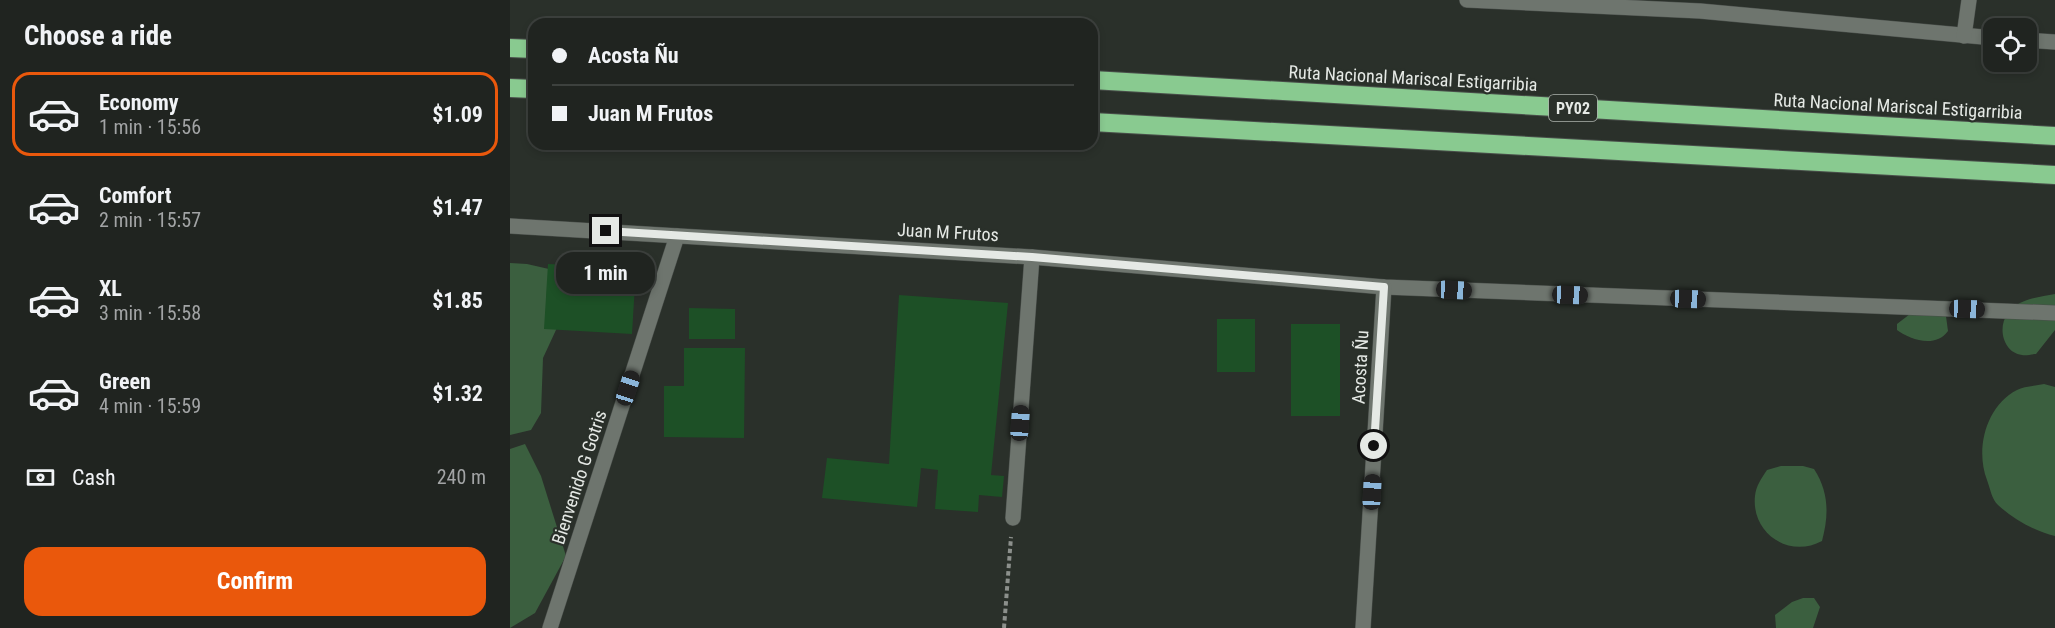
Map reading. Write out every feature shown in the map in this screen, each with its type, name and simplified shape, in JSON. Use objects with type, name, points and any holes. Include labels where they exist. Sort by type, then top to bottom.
[{"type":"highway","points":[[510,48],[528,49]]},
{"type":"highway","name":"Ruta Nacional Mariscal Estigarribia","points":[[1098,80],[2055,136]]},
{"type":"highway","points":[[510,88],[528,89]]},
{"type":"highway","points":[[1098,122],[2055,175]]},
{"type":"street","points":[[1467,0],[1700,5],[1983,37]]},
{"type":"street","points":[[1964,36],[1969,0]]},
{"type":"street","points":[[2037,41],[2055,42]]},
{"type":"street","name":"Juan M Frutos","points":[[510,226],[1032,257],[1384,287],[2055,313]]},
{"type":"street","name":"Bienvenido G Gotris","points":[[550,628],[677,236]]},
{"type":"street","points":[[1013,518],[1032,257]]},
{"type":"street","name":"Acosta Ñu","points":[[1363,628],[1384,287]]},
{"type":"path","points":[[1004,628],[1013,518]]},
{"type":"green space","points":[[510,263],[527,264],[562,272],[568,304],[543,358],[541,413],[531,430],[510,435]]},
{"type":"green space","points":[[2055,294],[2055,330],[2036,354],[2022,355],[2010,350],[2004,338],[2003,325],[2012,308],[2023,302]]},
{"type":"green space","points":[[1945,309],[1948,331],[1936,340],[1922,341],[1897,330],[1897,324],[1910,314]]},
{"type":"green space","points":[[2044,384],[2055,387],[2055,536],[2025,524],[1996,503],[1987,480],[1982,455],[1986,429],[1998,406],[2017,390]]},
{"type":"green space","points":[[525,444],[541,476],[566,556],[535,613],[510,628],[510,449]]},
{"type":"green space","points":[[1781,466],[1803,466],[1814,469],[1819,478],[1826,504],[1826,522],[1822,541],[1809,546],[1797,547],[1785,544],[1775,539],[1759,521],[1755,509],[1758,486],[1767,470]]},
{"type":"green space","points":[[1803,598],[1814,598],[1820,607],[1813,628],[1776,628],[1775,615],[1792,602]]},
{"type":"building","points":[[548,264],[636,268],[632,334],[544,329]]},
{"type":"building","points":[[899,295],[1008,303],[991,475],[1004,476],[1002,497],[979,495],[978,512],[935,509],[938,470],[921,468],[917,507],[822,498],[827,458],[889,464]]},
{"type":"building","points":[[689,308],[735,309],[735,339],[689,339]]},
{"type":"building","points":[[1217,319],[1255,319],[1255,372],[1217,372]]},
{"type":"building","points":[[1291,324],[1340,324],[1340,416],[1291,416]]},
{"type":"building","points":[[684,348],[745,348],[744,438],[664,437],[664,386],[684,386]]},
{"type":"route","points":[[606,231],[1032,257],[1384,287],[1374,446]]}]
